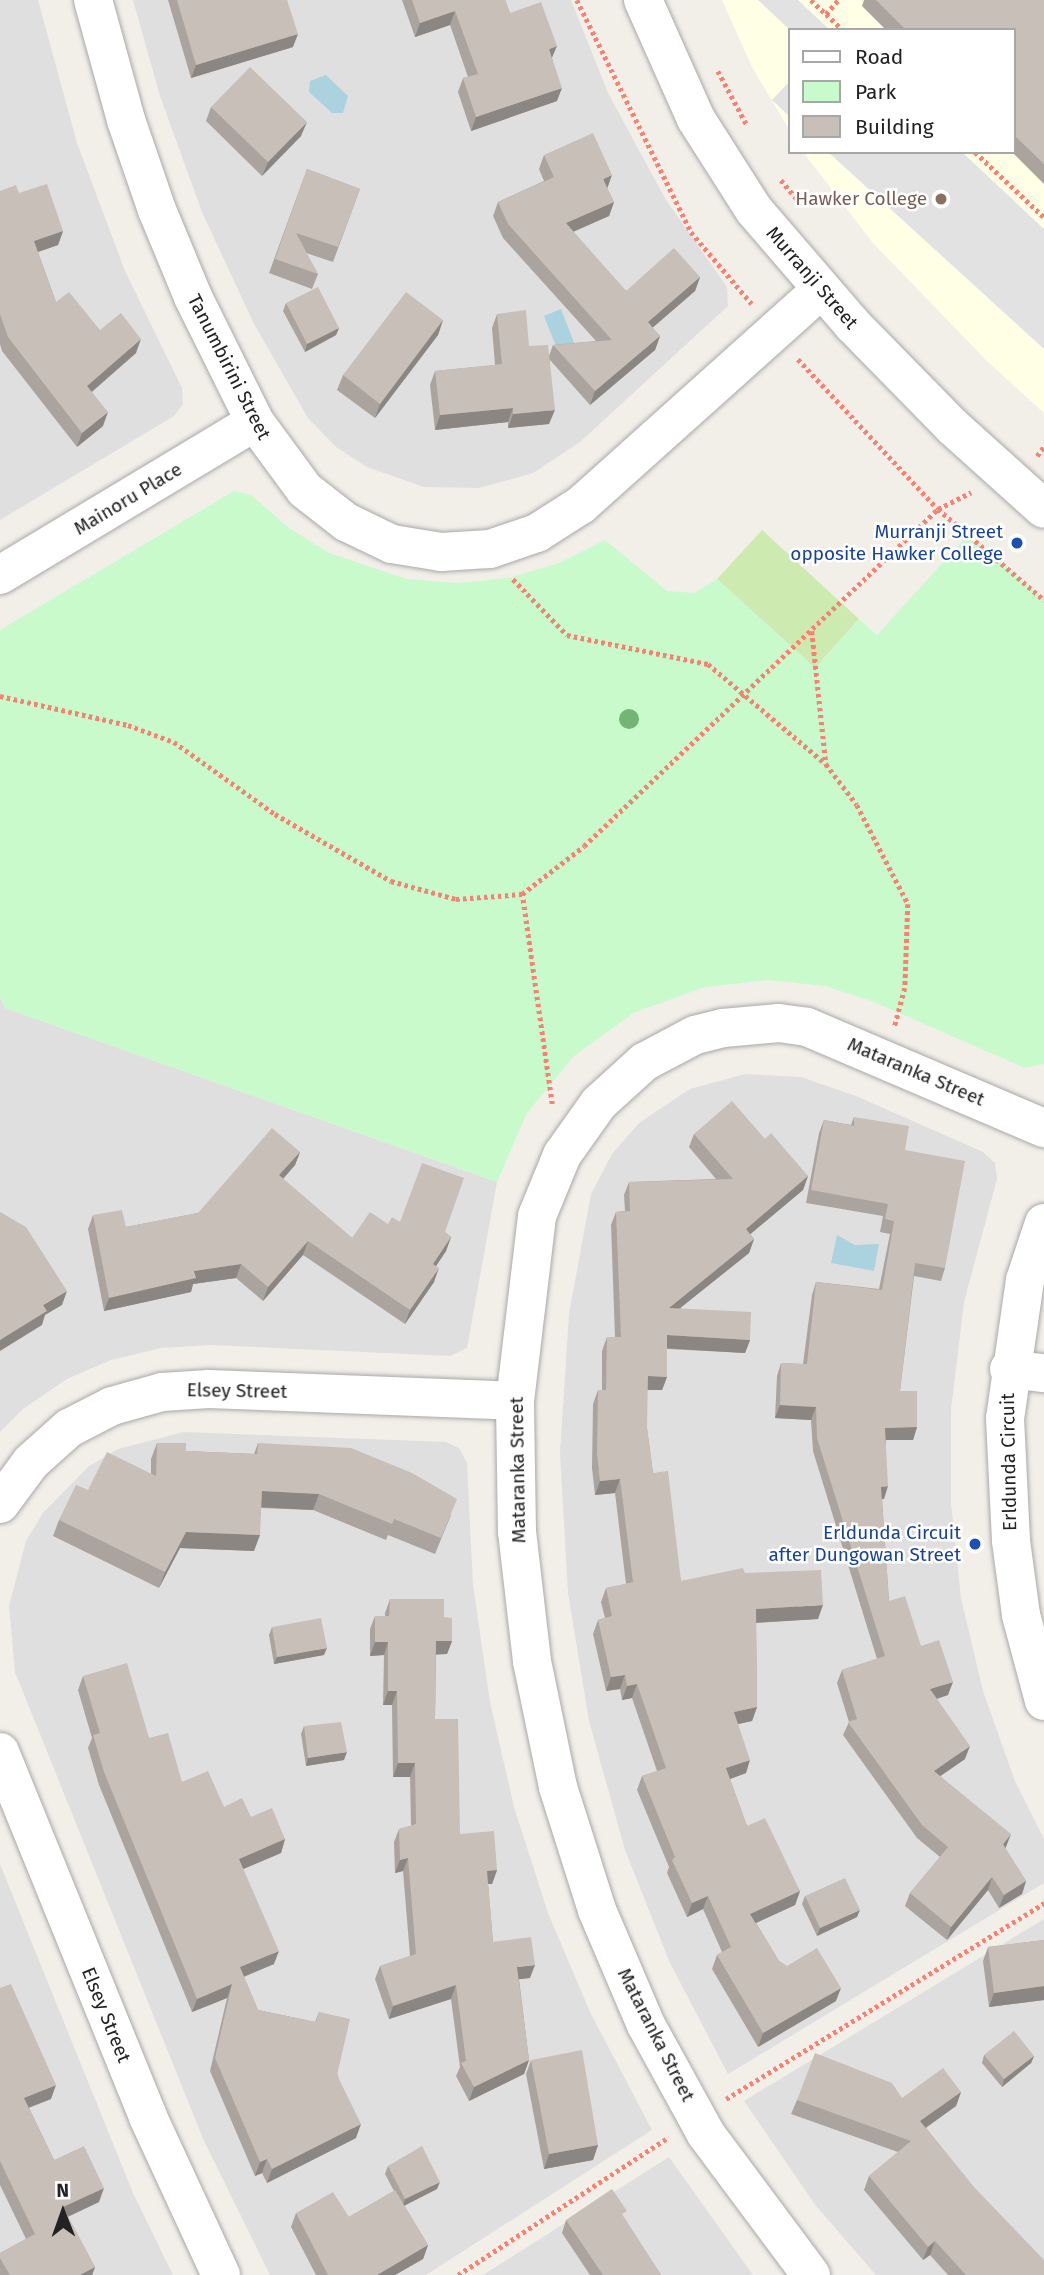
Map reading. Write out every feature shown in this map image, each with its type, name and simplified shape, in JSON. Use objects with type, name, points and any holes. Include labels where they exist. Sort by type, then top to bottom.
[{"type":"street","name":"Tanumbirini Street","points":[[93,0],[126,120],[157,210],[193,297],[255,422],[305,490],[346,522],[404,546],[441,552],[490,549],[537,533],[581,505],[821,290]]},
{"type":"street","name":"Murranji Street","points":[[643,0],[696,119],[754,210],[821,290],[995,467],[1044,509]]},
{"type":"street","name":"Mainoru Place","points":[[0,575],[255,422]]},
{"type":"street","name":"Mataranka Street","points":[[811,2275],[776,2233],[698,2118],[646,2025],[597,1910],[558,1787],[532,1661],[517,1532],[515,1401],[537,1216],[573,1139],[598,1103],[644,1062],[695,1035],[723,1028],[779,1023],[807,1027],[886,1058],[1044,1128]]},
{"type":"street","name":"Erldunda Circuit","points":[[1044,1223],[1025,1280],[1027,1371],[1007,1517],[1021,1615],[1044,1702]]},
{"type":"street","name":"Elsey Street","points":[[0,1504],[30,1462],[69,1428],[112,1406],[162,1392],[209,1389],[515,1401]]},
{"type":"street","name":"Elsey Street","points":[[0,1752],[148,2118],[221,2275]]},
{"type":"path","points":[[811,0],[841,28]]},
{"type":"path","points":[[826,14],[838,0]]},
{"type":"path","points":[[711,58],[753,138]]},
{"type":"path","points":[[977,154],[1044,217]]},
{"type":"path","points":[[774,172],[810,214]]},
{"type":"path","points":[[0,696],[128,724],[174,742],[305,833],[391,881],[456,899],[522,894],[584,846],[938,509],[966,497],[1018,440],[1036,456],[1044,446]]},
{"type":"path","points":[[490,549],[524,593],[567,635],[708,664],[826,764],[858,805],[908,904],[905,988],[886,1058]]},
{"type":"path","points":[[812,630],[826,764]]},
{"type":"path","points":[[522,894],[555,1125],[573,1139]]},
{"type":"path","points":[[458,2275],[698,2118],[1044,1903]]},
{"type":"shaded area","points":[[0,0],[38,0],[77,143],[125,271],[182,388],[183,404],[174,416],[0,520]]},
{"type":"shaded area","points":[[133,0],[571,0],[608,93],[666,200],[727,287],[728,306],[580,442],[533,473],[479,488],[424,487],[367,467],[336,447],[308,418],[254,324],[202,212],[160,96]]},
{"type":"shaded area","name":"Hawker College","points":[[722,0],[1044,0],[1044,413],[987,361],[873,243],[805,154],[1016,154],[1016,28],[788,28],[788,128],[752,67]]},
{"type":"shaded area","points":[[758,0],[798,0],[828,28],[788,28]]},
{"type":"shaded area","points":[[788,83],[788,115],[772,100]]},
{"type":"shaded area","points":[[830,154],[964,154],[1044,229],[1044,349]]},
{"type":"shaded area","points":[[0,997],[5,1008],[497,1182],[467,1348],[450,1356],[211,1345],[161,1348],[111,1360],[67,1379],[23,1409],[0,1432]]},
{"type":"shaded area","points":[[745,1074],[801,1077],[856,1096],[983,1152],[995,1163],[997,1179],[964,1302],[951,1410],[951,1503],[961,1598],[983,1691],[1015,1781],[1044,1839],[1044,1883],[728,2074],[670,1963],[625,1850],[589,1721],[568,1593],[560,1453],[569,1314],[591,1194],[612,1154],[639,1123],[690,1089]]},
{"type":"shaded area","points":[[184,1432],[446,1442],[459,1448],[467,1463],[473,1585],[490,1702],[514,1807],[548,1913],[590,2012],[652,2130],[426,2275],[270,2275],[204,2141],[15,1672],[9,1606],[26,1541],[43,1513],[89,1466],[118,1449]]},
{"type":"shaded area","points":[[0,1864],[133,2193],[173,2275],[0,2275]]},
{"type":"shaded area","points":[[1044,1919],[1044,2275],[876,2275],[816,2206],[744,2101]]},
{"type":"shaded area","points":[[669,2157],[753,2275],[483,2275]]},
{"type":"green space","points":[[234,491],[251,495],[289,528],[329,553],[406,579],[457,583],[509,578],[559,563],[605,540],[667,591],[694,593],[717,579],[815,668],[859,619],[877,635],[968,535],[1044,599],[1044,1064],[1025,1068],[874,1002],[825,986],[768,980],[705,987],[635,1012],[574,1056],[527,1113],[497,1182],[5,1008],[0,997],[0,630]]},
{"type":"green space","points":[[762,530],[859,619],[815,668],[717,579]]},
{"type":"water","points":[[326,75],[348,96],[343,113],[332,113],[309,92],[310,81]]},
{"type":"water","points":[[561,309],[580,358],[563,364],[544,316]]},
{"type":"water","points":[[837,1235],[855,1245],[879,1244],[874,1271],[831,1263]]},
{"type":"building","points":[[177,0],[287,0],[298,34],[196,65]]},
{"type":"building","points":[[412,0],[505,0],[510,13],[541,2],[557,46],[549,49],[562,88],[476,117],[463,78],[478,74],[455,11],[420,23]]},
{"type":"building","points":[[876,0],[1044,0],[1044,164],[1016,137],[1016,28],[904,28]]},
{"type":"building","points":[[250,67],[307,122],[268,162],[211,107]]},
{"type":"building","points":[[593,133],[612,175],[603,179],[614,202],[566,223],[626,291],[674,248],[700,277],[648,322],[660,336],[595,391],[553,345],[612,340],[508,224],[498,202],[554,177],[544,155]]},
{"type":"building","points":[[307,169],[360,189],[338,247],[296,233],[318,274],[275,259]]},
{"type":"building","points":[[47,184],[63,231],[34,241],[56,302],[69,292],[100,330],[121,313],[141,339],[87,386],[108,412],[82,433],[8,337],[0,314],[0,191],[16,185],[19,193]]},
{"type":"building","points":[[318,287],[339,328],[307,344],[286,303]]},
{"type":"building","points":[[406,292],[443,320],[380,404],[343,375]]},
{"type":"building","points":[[526,310],[529,346],[548,345],[555,410],[513,414],[513,408],[440,415],[435,371],[502,364],[497,314]]},
{"type":"building","points":[[732,1101],[765,1139],[771,1133],[808,1176],[746,1229],[754,1239],[669,1308],[751,1312],[750,1340],[667,1335],[667,1377],[648,1376],[647,1428],[653,1473],[668,1471],[681,1581],[743,1568],[745,1573],[821,1570],[823,1605],[756,1609],[757,1707],[734,1712],[750,1760],[726,1768],[747,1826],[765,1818],[800,1891],[750,1914],[779,1961],[787,1966],[817,1948],[841,1988],[763,2033],[717,1955],[731,1947],[708,1896],[692,1903],[672,1860],[675,1857],[642,1776],[666,1768],[637,1684],[627,1686],[625,1675],[611,1677],[598,1620],[612,1616],[606,1588],[633,1582],[620,1479],[600,1481],[597,1454],[598,1390],[606,1390],[607,1337],[621,1337],[616,1212],[630,1211],[629,1182],[733,1179],[694,1134]]},
{"type":"building","points":[[854,1117],[909,1126],[905,1150],[965,1161],[945,1268],[915,1263],[900,1391],[917,1391],[917,1427],[885,1428],[888,1486],[881,1487],[889,1601],[905,1596],[921,1646],[939,1640],[953,1682],[930,1689],[970,1746],[934,1771],[1011,1834],[1003,1844],[1026,1881],[1004,1895],[992,1877],[951,1927],[910,1893],[948,1847],[922,1825],[848,1722],[857,1719],[842,1670],[885,1656],[817,1438],[816,1407],[780,1405],[781,1363],[807,1364],[816,1282],[882,1290],[894,1221],[885,1219],[888,1204],[811,1190],[824,1120],[854,1126]]},
{"type":"building","points":[[272,1128],[300,1152],[279,1175],[352,1238],[370,1212],[388,1224],[392,1217],[400,1222],[422,1163],[464,1178],[445,1232],[451,1237],[433,1264],[439,1268],[410,1310],[308,1241],[268,1287],[241,1264],[194,1271],[196,1278],[109,1298],[93,1215],[122,1210],[126,1227],[198,1213]]},
{"type":"building","points":[[0,1212],[26,1227],[67,1291],[43,1305],[47,1311],[0,1340]]},
{"type":"building","points":[[157,1443],[186,1443],[186,1451],[257,1454],[258,1443],[351,1448],[412,1473],[457,1499],[441,1538],[394,1519],[392,1524],[319,1494],[262,1491],[260,1535],[186,1532],[165,1572],[59,1520],[76,1485],[88,1490],[107,1452],[156,1476]]},
{"type":"building","points":[[390,1599],[444,1599],[444,1617],[452,1618],[452,1641],[436,1641],[435,1719],[458,1719],[460,1834],[494,1831],[497,1870],[487,1871],[493,1942],[531,1937],[535,1965],[517,1967],[529,2060],[474,2087],[461,2063],[466,2061],[456,1985],[393,2006],[380,1966],[416,1954],[408,1858],[400,1860],[399,1829],[416,1824],[415,1763],[398,1763],[397,1691],[388,1691],[388,1642],[375,1642],[375,1616],[389,1616]]},
{"type":"building","points":[[321,1618],[327,1648],[277,1657],[272,1627]]},
{"type":"building","points":[[127,1663],[149,1738],[168,1733],[182,1782],[208,1771],[224,1807],[242,1798],[251,1817],[272,1808],[285,1839],[239,1859],[279,1951],[240,1967],[258,2010],[316,2022],[319,2012],[350,2019],[337,2075],[361,2124],[272,2169],[267,2159],[260,2162],[215,2058],[232,1984],[197,1999],[104,1772],[93,1735],[100,1733],[83,1676]]},
{"type":"building","points":[[341,1722],[347,1752],[308,1758],[304,1726]]},
{"type":"building","points":[[845,1878],[860,1910],[820,1928],[805,1896]]},
{"type":"building","points":[[1044,1940],[1044,1986],[994,1993],[988,1947]]},
{"type":"building","points":[[11,1984],[56,2085],[24,2098],[54,2160],[84,2146],[104,2188],[63,2207],[95,2267],[80,2275],[10,2275],[0,2258],[0,2253],[35,2234],[0,2161],[0,1988]]},
{"type":"building","points":[[1014,2031],[1034,2056],[1004,2079],[984,2055]]},
{"type":"building","points":[[582,2050],[598,2145],[549,2154],[531,2060]]},
{"type":"building","points":[[815,2053],[892,2083],[902,2098],[943,2068],[961,2092],[920,2121],[974,2187],[1044,2260],[1044,2275],[966,2275],[935,2241],[928,2247],[869,2176],[911,2141],[797,2100]]},
{"type":"building","points":[[422,2146],[440,2182],[405,2199],[388,2166]]},
{"type":"building","points":[[612,2189],[627,2211],[622,2214],[661,2275],[603,2275],[566,2220]]},
{"type":"building","points":[[395,2190],[428,2245],[377,2275],[328,2275],[296,2213],[333,2192],[349,2217]]},
{"type":"place","name":"Hawker College","points":[[941,199]]},
{"type":"place","name":"Murranji Street opposite Hawker College","points":[[1017,543]]},
{"type":"place","name":"Erldunda Circuit after Dungowan Street","points":[[975,1544]]}]
